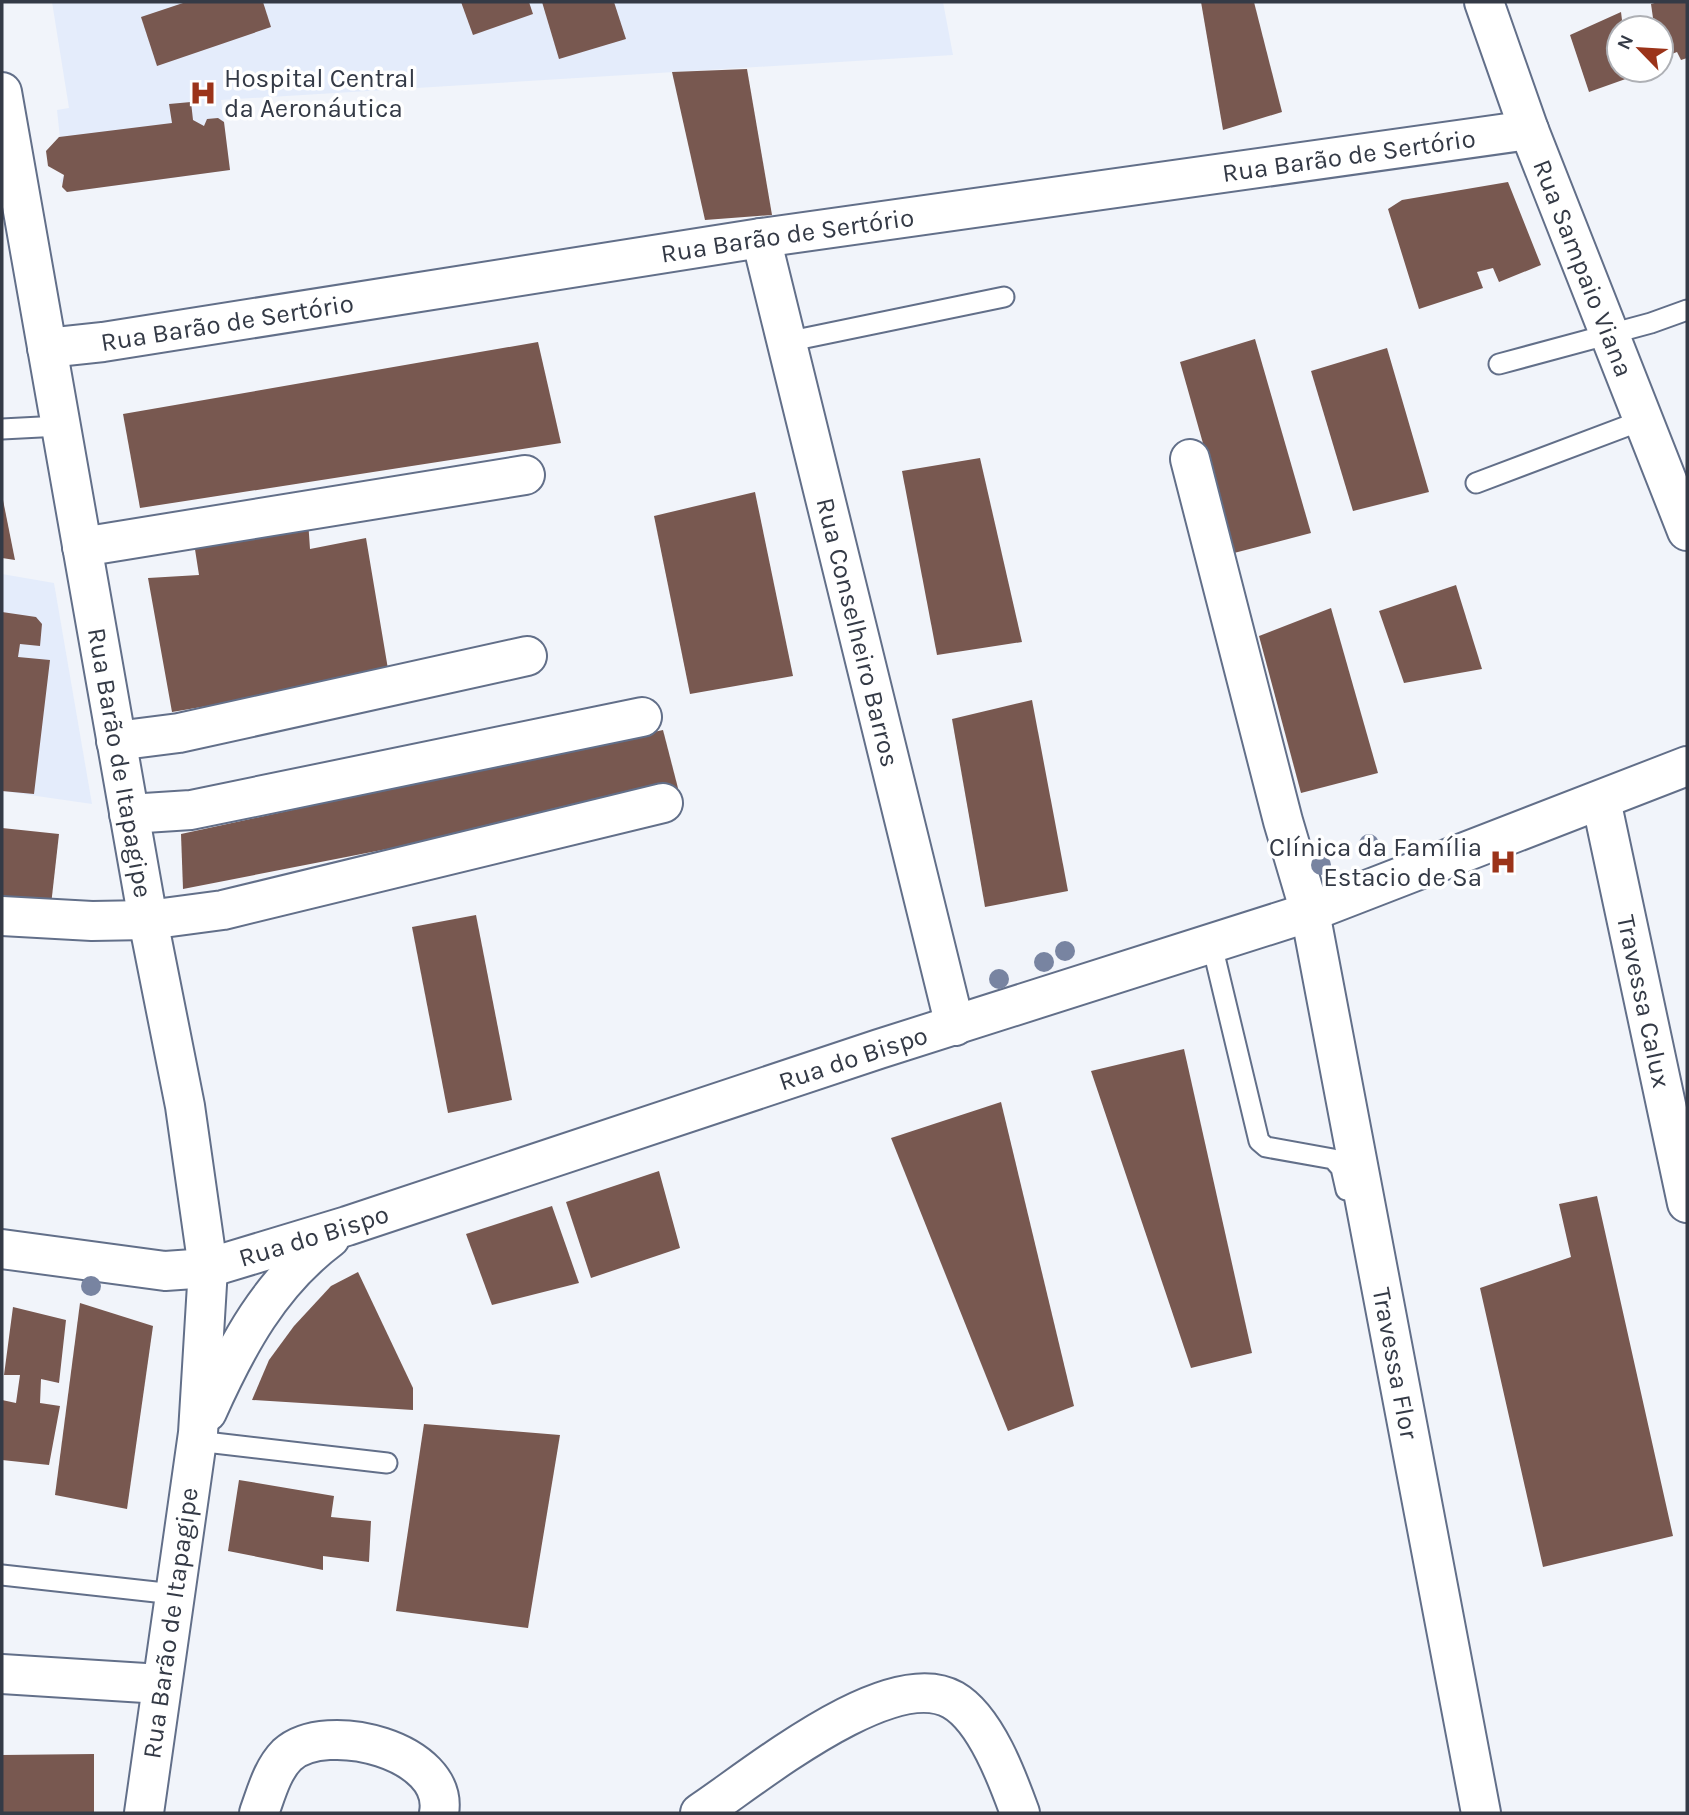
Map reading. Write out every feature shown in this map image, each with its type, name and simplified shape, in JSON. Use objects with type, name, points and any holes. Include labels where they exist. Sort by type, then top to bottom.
[{"type":"street","name":"Rua Sampaio Viana","points":[[1484,2],[1529,130],[1687,531]]},
{"type":"street","name":"Rua Barão de Itapagipe","points":[[2,92],[15,240],[47,348],[148,920],[185,1106],[208,1269],[197,1437],[144,1813]]},
{"type":"street","name":"Rua Barão de Sertório","points":[[47,348],[103,342],[761,238],[1529,130]]},
{"type":"street","name":"Rua Conselheiro Barros","points":[[761,238],[955,1026]]},
{"type":"street","name":"Travessa Flor","points":[[1190,459],[1283,821],[1310,912],[1481,1813]]},
{"type":"street","points":[[82,547],[525,475]]},
{"type":"street","points":[[116,741],[179,733],[527,656]]},
{"type":"street","points":[[129,814],[191,810],[642,717]]},
{"type":"street","name":"Rua do Bispo","points":[[2,1250],[166,1271],[208,1269],[1310,912],[1687,766]]},
{"type":"street","name":"Travessa Calux","points":[[1601,800],[1687,1203]]},
{"type":"street","points":[[2,916],[92,921],[148,920],[223,910],[663,803]]},
{"type":"street","name":"Rua Barão de Itapagipe","points":[[197,1437],[240,1340],[264,1306],[301,1260],[347,1226]]},
{"type":"street","points":[[2,1674],[161,1684]]},
{"type":"street","points":[[700,1813],[832,1724],[877,1701],[900,1694],[934,1693],[954,1701],[999,1756],[1020,1813]]},
{"type":"street","points":[[259,1813],[269,1783],[287,1755],[312,1740],[342,1740],[405,1756],[427,1773],[441,1800],[439,1813]]},
{"type":"lane","points":[[786,342],[1004,297]]},
{"type":"lane","points":[[1499,364],[1687,310]]},
{"type":"lane","points":[[1476,483],[1643,420]]},
{"type":"lane","points":[[2,429],[60,426]]},
{"type":"lane","points":[[1212,944],[1259,1140],[1266,1147],[1333,1158],[1341,1168],[1366,1284]]},
{"type":"lane","points":[[197,1437],[387,1463]]},
{"type":"lane","points":[[2,1575],[174,1594]]},
{"type":"shaded area","name":"Hospital Central da Aeronáutica","points":[[52,2],[943,2],[953,55],[221,100],[230,170],[67,192],[60,181],[64,175],[57,110],[69,108]]},
{"type":"shaded area","points":[[2,574],[54,583],[92,804],[2,791]]},
{"type":"building","points":[[186,2],[263,2],[271,27],[157,66],[141,17]]},
{"type":"building","points":[[461,2],[529,2],[533,14],[473,35]]},
{"type":"building","points":[[542,2],[614,2],[626,39],[559,59]]},
{"type":"building","points":[[1201,2],[1254,2],[1282,112],[1223,130]]},
{"type":"building","points":[[1687,2],[1687,58],[1681,60],[1675,53],[1675,14],[1652,14],[1651,4]]},
{"type":"building","points":[[1605,19],[1605,84],[1612,84],[1589,92],[1570,35]]},
{"type":"building","points":[[747,69],[772,215],[705,220],[672,72]]},
{"type":"building","points":[[191,102],[193,120],[204,126],[207,119],[218,118],[224,122],[230,170],[67,192],[62,187],[64,175],[48,166],[46,151],[59,137],[172,123],[169,104]]},
{"type":"building","points":[[1508,182],[1541,265],[1499,282],[1493,268],[1477,272],[1483,288],[1419,309],[1388,209],[1402,200]]},
{"type":"building","points":[[1255,339],[1311,533],[1234,553],[1180,362]]},
{"type":"building","points":[[538,342],[561,443],[140,508],[123,414]]},
{"type":"building","points":[[1387,348],[1429,492],[1353,511],[1311,371]]},
{"type":"building","points":[[980,458],[1022,642],[937,655],[902,471]]},
{"type":"building","points":[[755,492],[793,676],[690,694],[654,516]]},
{"type":"building","points":[[3,500],[15,560],[2,558]]},
{"type":"building","points":[[308,520],[310,549],[366,538],[389,675],[172,712],[148,578],[199,575],[194,543]]},
{"type":"building","points":[[1456,585],[1482,669],[1404,683],[1379,611]]},
{"type":"building","points":[[1331,608],[1378,773],[1301,793],[1259,636]]},
{"type":"building","points":[[2,612],[36,617],[42,624],[40,646],[20,644],[18,657],[50,660],[34,794],[2,791]]},
{"type":"building","points":[[1032,700],[1068,891],[985,907],[952,719]]},
{"type":"building","points":[[663,730],[679,792],[183,889],[181,834]]},
{"type":"building","points":[[2,828],[59,834],[50,914],[2,907]]},
{"type":"building","points":[[476,915],[512,1100],[448,1113],[412,927]]},
{"type":"building","points":[[1184,1049],[1252,1353],[1191,1368],[1091,1071]]},
{"type":"building","points":[[1001,1102],[1074,1406],[1008,1431],[891,1138]]},
{"type":"building","points":[[659,1171],[680,1248],[591,1278],[566,1202]]},
{"type":"building","points":[[1597,1196],[1673,1536],[1543,1567],[1480,1288],[1571,1257],[1559,1204]]},
{"type":"building","points":[[552,1206],[579,1283],[492,1305],[466,1234]]},
{"type":"building","points":[[358,1272],[413,1388],[413,1410],[252,1400],[269,1360],[294,1326],[331,1286]]},
{"type":"building","points":[[80,1303],[153,1326],[127,1509],[55,1495]]},
{"type":"building","points":[[13,1307],[66,1320],[59,1383],[41,1379],[40,1403],[60,1406],[49,1465],[2,1460],[2,1400],[16,1403],[20,1375],[4,1375]]},
{"type":"building","points":[[424,1424],[560,1435],[528,1628],[396,1611]]},
{"type":"building","points":[[239,1480],[334,1496],[331,1517],[371,1521],[369,1562],[323,1556],[323,1570],[228,1551]]},
{"type":"building","points":[[94,1754],[94,1813],[2,1813],[2,1755]]},
{"type":"place","name":"Hospital Central da Aeronáutica","points":[[203,93]]},
{"type":"place","name":"Clínica da Família Estacio de Sa","points":[[1503,862]]}]
